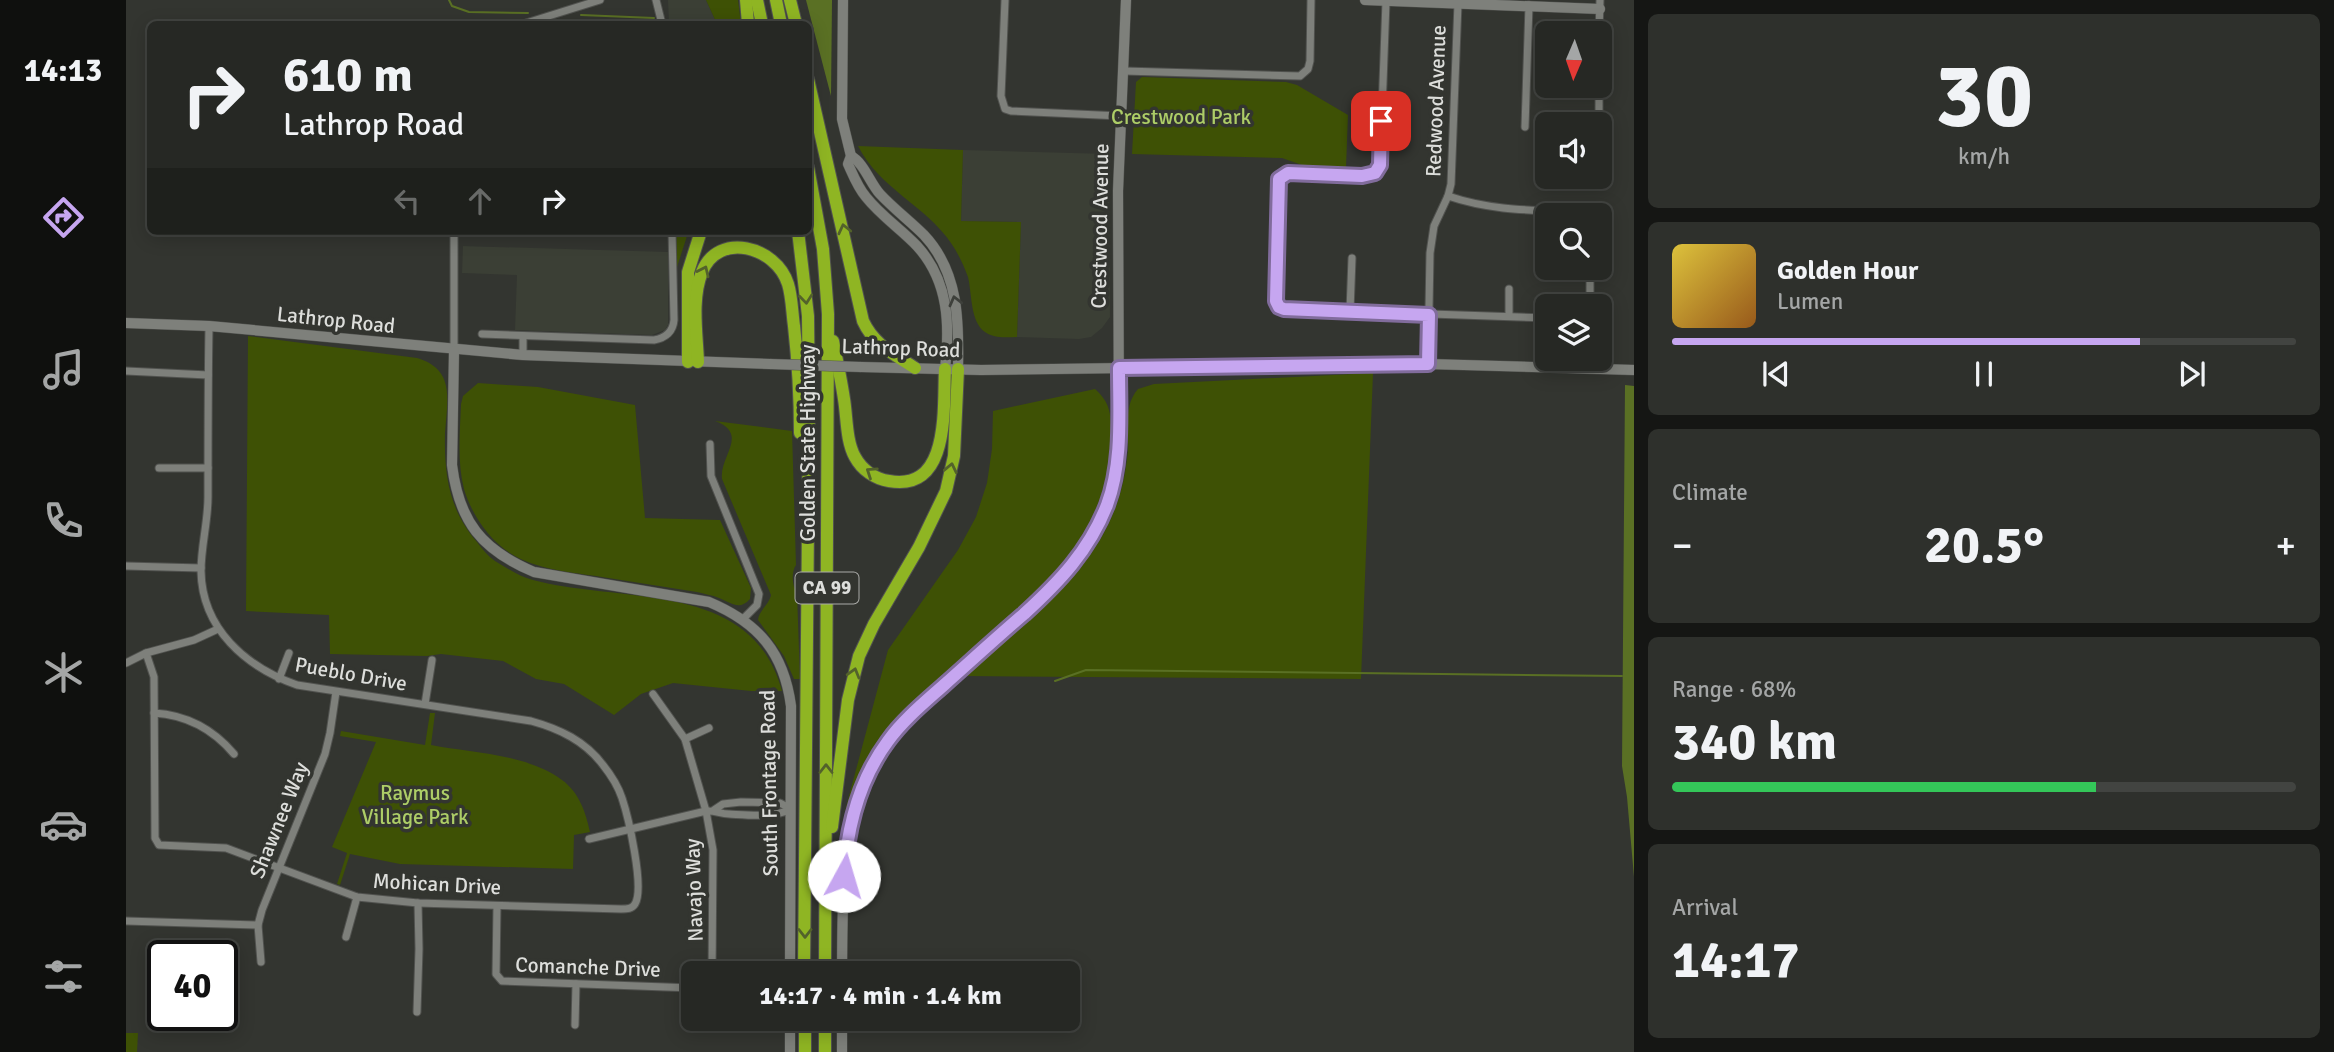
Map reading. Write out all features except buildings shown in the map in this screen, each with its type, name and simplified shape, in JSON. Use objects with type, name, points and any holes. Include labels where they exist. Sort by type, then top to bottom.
[{"type":"highway","points":[[746,0],[748,21]]},
{"type":"highway","points":[[757,0],[761,21]]},
{"type":"highway","points":[[776,0],[780,21]]},
{"type":"highway","points":[[790,0],[795,21]]},
{"type":"highway","points":[[812,97],[863,321],[879,345],[915,368]]},
{"type":"highway","name":"Golden State Highway","points":[[812,189],[823,248],[828,314],[825,961]]},
{"type":"highway","points":[[693,362],[688,272],[700,235]]},
{"type":"highway","name":"Golden State Highway","points":[[798,235],[808,316],[804,961]]},
{"type":"highway","points":[[693,362],[698,288],[703,269],[711,258],[731,248],[760,250],[778,265],[788,284],[791,298],[799,386],[805,669]]},
{"type":"highway","points":[[828,314],[853,452],[864,468],[878,478],[893,482],[909,480],[930,468],[939,448],[951,369]]},
{"type":"highway","points":[[826,861],[852,680],[859,656],[874,624],[919,547],[946,491],[954,456],[951,369]]},
{"type":"highway","points":[[804,1031],[805,1052]]},
{"type":"highway","points":[[825,1031],[825,1052]]},
{"type":"street","points":[[533,21],[600,0]]},
{"type":"street","points":[[656,0],[661,21]]},
{"type":"street","points":[[843,0],[842,119],[851,156],[858,160],[881,195],[924,236],[941,259],[958,311],[951,369]]},
{"type":"street","points":[[1005,0],[1001,96],[1005,109],[1121,116]]},
{"type":"street","name":"Crestwood Avenue","points":[[842,961],[845,855],[853,813],[867,776],[889,740],[905,721],[1049,592],[1082,554],[1106,507],[1114,482],[1119,442],[1118,191],[1126,0]]},
{"type":"street","points":[[1124,71],[1300,76],[1308,69],[1310,61],[1311,0]]},
{"type":"street","points":[[1365,0],[1600,5]]},
{"type":"street","points":[[1386,1],[1380,165],[1370,176],[1288,173],[1279,179],[1275,288],[1278,305],[1284,309],[1535,317]]},
{"type":"street","name":"Redwood Avenue","points":[[1428,364],[1432,237],[1451,184],[1458,4]]},
{"type":"street","points":[[1525,127],[1529,5]]},
{"type":"street","points":[[1448,196],[1477,206],[1535,210]]},
{"type":"street","points":[[454,235],[454,351]]},
{"type":"street","points":[[482,334],[654,340],[666,335],[674,325],[672,235]]},
{"type":"street","points":[[1350,311],[1352,258]]},
{"type":"street","points":[[1509,289],[1509,316]]},
{"type":"street","name":"Lathrop Road","points":[[126,323],[209,326],[454,351],[693,362],[951,369],[1428,364],[1634,370]]},
{"type":"street","name":"Pueblo Drive","points":[[209,326],[208,509],[201,568],[208,607],[218,629],[251,664],[297,685],[531,721],[556,728],[573,737],[595,755],[622,797],[637,866],[637,901]]},
{"type":"street","points":[[523,336],[523,355]]},
{"type":"street","name":"South Frontage Road","points":[[454,351],[454,482],[465,516],[489,547],[502,557],[534,572],[699,600],[732,611],[758,631],[778,658],[788,682],[791,706],[790,961]]},
{"type":"street","points":[[126,371],[208,375]]},
{"type":"street","points":[[710,444],[711,475],[760,594],[757,605],[743,619]]},
{"type":"street","points":[[159,468],[208,468]]},
{"type":"street","points":[[126,565],[201,568]]},
{"type":"street","points":[[126,663],[146,653],[194,640],[218,629]]},
{"type":"street","points":[[146,653],[154,677],[154,713],[180,716],[195,722],[225,743],[234,754]]},
{"type":"street","points":[[279,679],[289,653]]},
{"type":"street","points":[[425,704],[432,660]]},
{"type":"street","name":"Shawnee Way","points":[[261,962],[258,925],[325,754],[336,692]]},
{"type":"street","name":"Navajo Way","points":[[653,694],[685,739],[710,811],[713,850],[712,961]]},
{"type":"street","name":"Mohican Drive","points":[[154,713],[155,838],[164,846],[226,848],[357,897],[418,903],[621,909],[632,908],[637,901]]},
{"type":"street","points":[[685,739],[709,728]]},
{"type":"street","points":[[589,839],[710,811],[725,814],[780,815],[791,809]]},
{"type":"street","points":[[346,937],[357,897]]},
{"type":"street","points":[[417,1012],[418,903]]},
{"type":"street","name":"Comanche Drive","points":[[497,906],[496,974],[502,981],[681,988]]},
{"type":"street","points":[[126,921],[258,925]]},
{"type":"street","points":[[575,1025],[576,984]]},
{"type":"street","points":[[790,1031],[790,1052]]},
{"type":"street","points":[[842,1031],[842,1052]]},
{"type":"shaded area","points":[[668,0],[706,0],[716,21],[669,21]]},
{"type":"shaded area","points":[[806,0],[832,0],[831,96],[812,21]]},
{"type":"shaded area","points":[[963,150],[1109,154],[1110,317],[1091,337],[1017,337],[1021,222],[961,221]]},
{"type":"shaded area","points":[[463,246],[668,252],[668,325],[665,330],[652,335],[515,330],[517,275],[462,273]]},
{"type":"shaded area","points":[[1625,385],[1634,386],[1634,877],[1622,766]]},
{"type":"green space","points":[[706,0],[738,0],[741,21],[716,21]]},
{"type":"green space","name":"Crestwood Park","points":[[1142,77],[1286,82],[1297,85],[1348,115],[1346,167],[1302,165],[1282,158],[1132,154],[1136,82]]},
{"type":"green space","points":[[858,146],[963,150],[961,221],[1021,222],[1017,337],[993,336],[980,327],[974,314],[968,277],[951,243],[929,218],[878,174]]},
{"type":"green space","points":[[676,235],[687,235],[677,267]]},
{"type":"green space","points":[[248,336],[417,358],[432,364],[442,375],[447,391],[445,448],[447,478],[454,505],[468,530],[490,557],[533,580],[680,602],[713,613],[743,630],[766,655],[782,691],[751,691],[673,683],[641,694],[614,715],[564,684],[536,679],[503,661],[441,654],[330,654],[329,615],[246,611]]},
{"type":"green space","points":[[1373,373],[1361,679],[965,676],[1029,621],[1070,581],[1103,535],[1122,488],[1128,451],[1130,403],[1138,389],[1154,384]]},
{"type":"green space","points":[[478,383],[538,387],[635,405],[645,518],[720,520],[751,588],[750,599],[742,605],[735,605],[697,592],[554,570],[520,559],[502,547],[476,516],[464,489],[460,468],[461,404],[463,396]]},
{"type":"green space","points":[[1095,389],[1105,400],[1109,411],[1109,460],[1099,501],[1081,538],[1070,556],[1042,588],[894,723],[861,772],[845,811],[888,650],[958,550],[976,517],[987,483],[992,449],[993,411]]},
{"type":"green space","points":[[715,421],[792,431],[796,565],[793,579],[797,593],[800,679],[794,679],[784,656],[758,620],[771,595],[722,479],[722,470],[732,439],[725,426]]},
{"type":"green space","name":"Raymus Village Park","points":[[430,713],[435,713],[431,745],[516,760],[548,771],[568,785],[581,803],[590,832],[574,835],[573,869],[400,864],[350,854],[340,885],[337,884],[347,853],[332,847],[376,742],[340,736],[341,731],[425,745]]},
{"type":"green space","points":[[126,1033],[138,1033],[137,1052],[126,1052]]},
{"type":"waterway","points":[[449,0],[452,6],[469,12],[528,13]]},
{"type":"waterway","points":[[581,15],[654,18]]},
{"type":"waterway","points":[[1055,681],[1086,670],[1622,676]]},
{"type":"route","points":[[844,876],[853,813],[867,776],[889,740],[927,700],[1049,592],[1082,554],[1093,534],[1114,482],[1119,442],[1119,368],[1428,364],[1429,315],[1284,309],[1279,307],[1276,301],[1279,179],[1288,173],[1370,176],[1380,165],[1381,121]]}]
